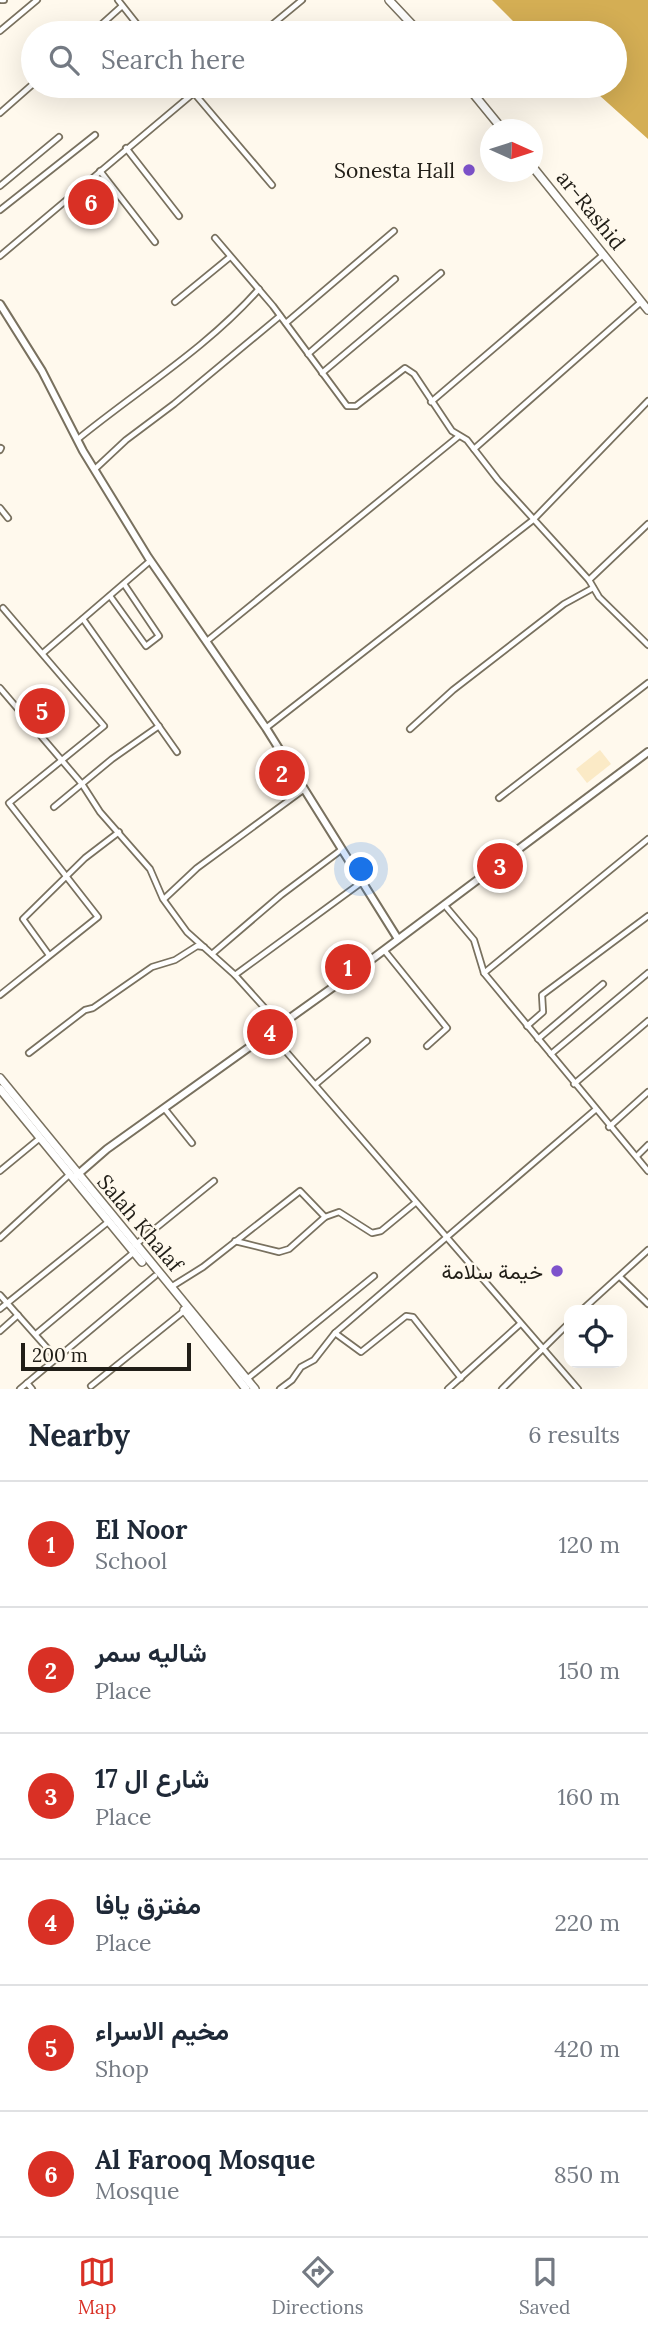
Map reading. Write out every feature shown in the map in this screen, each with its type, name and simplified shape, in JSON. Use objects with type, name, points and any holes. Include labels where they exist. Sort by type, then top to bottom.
[{"type":"main road","points":[[389,0],[409,21]]},
{"type":"main road","points":[[477,98],[494,119]]},
{"type":"main road","name":"ar-Rashid","points":[[543,178],[648,310]]},
{"type":"main road","name":"Salah Khalaf","points":[[0,1078],[108,1222],[171,1287],[255,1389]]},
{"type":"main road","name":"Salah Khalaf","points":[[0,1089],[134,1249],[246,1389]]},
{"type":"street","points":[[27,0],[31,5]]},
{"type":"street","points":[[0,31],[37,0]]},
{"type":"street","points":[[118,0],[134,21]]},
{"type":"street","points":[[277,21],[302,0]]},
{"type":"street","points":[[105,21],[122,6]]},
{"type":"street","points":[[0,113],[21,95]]},
{"type":"street","points":[[0,256],[188,98]]},
{"type":"street","points":[[198,98],[272,185]]},
{"type":"street","points":[[0,210],[95,135]]},
{"type":"street","points":[[0,186],[59,136]]},
{"type":"street","points":[[126,148],[179,216]]},
{"type":"street","points":[[100,171],[155,242]]},
{"type":"street","points":[[74,195],[86,211]]},
{"type":"street","points":[[286,323],[394,231]]},
{"type":"street","points":[[215,239],[260,289],[351,408],[405,368],[414,374],[459,436],[474,449],[533,520],[589,580],[593,588],[648,645]]},
{"type":"street","points":[[432,402],[604,254]]},
{"type":"street","points":[[176,302],[230,257]]},
{"type":"street","points":[[322,373],[441,273]]},
{"type":"street","points":[[308,354],[395,279]]},
{"type":"street","points":[[78,439],[125,400],[136,396],[180,361],[260,289]]},
{"type":"street","points":[[474,449],[641,302]]},
{"type":"street","points":[[1,307],[42,371],[94,469],[150,561],[266,728],[398,939]]},
{"type":"street","points":[[94,469],[280,316]]},
{"type":"street","points":[[266,728],[533,520],[648,401]]},
{"type":"street","points":[[207,641],[459,436]]},
{"type":"street","points":[[0,508],[8,518]]},
{"type":"street","points":[[589,580],[648,524]]},
{"type":"street","points":[[43,653],[150,561]]},
{"type":"street","points":[[110,596],[146,646],[159,636],[124,584]]},
{"type":"street","points":[[410,729],[453,690],[564,604],[593,588]]},
{"type":"street","points":[[0,995],[98,917],[9,803],[104,726],[4,608]]},
{"type":"street","points":[[83,619],[177,752]]},
{"type":"street","points":[[499,798],[648,683]]},
{"type":"street","points":[[0,688],[63,760],[100,811],[150,869],[163,899],[187,932],[235,975],[280,1026]]},
{"type":"street","points":[[54,807],[133,743],[159,726]]},
{"type":"street","points":[[0,1238],[73,1176],[384,950],[648,752]]},
{"type":"street","points":[[163,899],[197,868],[303,790]]},
{"type":"street","points":[[49,955],[23,919],[107,839],[119,832]]},
{"type":"street","points":[[484,973],[648,839]]},
{"type":"street","points":[[212,954],[281,895],[341,850]]},
{"type":"street","points":[[235,975],[362,882]]},
{"type":"street","points":[[447,908],[474,940],[484,973],[648,1171]]},
{"type":"street","points":[[527,1026],[543,1012],[542,995],[648,916]]},
{"type":"street","points":[[29,1053],[85,1010],[93,1008],[152,967],[175,960],[197,946],[205,947]]},
{"type":"street","points":[[384,950],[447,1028],[427,1046]]},
{"type":"street","points":[[551,1054],[648,973]]},
{"type":"street","points":[[538,1039],[603,984]]},
{"type":"street","points":[[574,1084],[648,1021]]},
{"type":"street","points":[[270,1033],[578,1389]]},
{"type":"street","points":[[316,1084],[367,1041]]},
{"type":"street","points":[[609,1127],[648,1092]]},
{"type":"street","points":[[164,1108],[192,1143]]},
{"type":"street","points":[[280,1389],[292,1380],[301,1367],[314,1360],[335,1334],[448,1240],[595,1110]]},
{"type":"street","points":[[0,1171],[40,1138]]},
{"type":"street","points":[[637,1156],[648,1145]]},
{"type":"street","points":[[36,1334],[214,1181]]},
{"type":"street","points":[[171,1287],[204,1267],[300,1191],[325,1217]]},
{"type":"street","points":[[235,1241],[279,1252],[289,1249],[325,1217],[339,1212],[372,1233],[381,1231],[415,1203]]},
{"type":"street","points":[[0,1309],[108,1222]]},
{"type":"street","points":[[588,1305],[648,1250]]},
{"type":"street","points":[[20,1389],[155,1276]]},
{"type":"street","points":[[247,1380],[374,1276]]},
{"type":"street","points":[[621,1277],[648,1304]]},
{"type":"street","points":[[0,1295],[55,1357]]},
{"type":"street","points":[[91,1386],[184,1311]]},
{"type":"street","points":[[0,1331],[18,1315]]},
{"type":"street","points":[[335,1334],[361,1352],[405,1316],[413,1317],[461,1378]]},
{"type":"street","points":[[448,1389],[520,1324]]},
{"type":"street","points":[[502,1389],[564,1329]]},
{"type":"street","points":[[27,1383],[32,1389]]},
{"type":"shaded area","points":[[492,0],[648,0],[648,139],[602,98],[627,98],[627,21],[513,21]]},
{"type":"shaded area","points":[[600,750],[611,764],[587,783],[576,769]]},
{"type":"place","name":"Sonesta Hall","points":[[469,170]]},
{"type":"place","name":"Al Farooq Mosque","points":[[91,202]]},
{"type":"place","name":"مخيم الاسراء","points":[[42,711]]},
{"type":"place","name":"شاليه سمر","points":[[282,773]]},
{"type":"place","name":"شارع ال 17","points":[[500,866]]},
{"type":"place","name":"El Noor","points":[[348,967]]},
{"type":"place","name":"مفترق يافا","points":[[270,1032]]},
{"type":"place","name":"خيمة سلامة","points":[[557,1271]]}]
